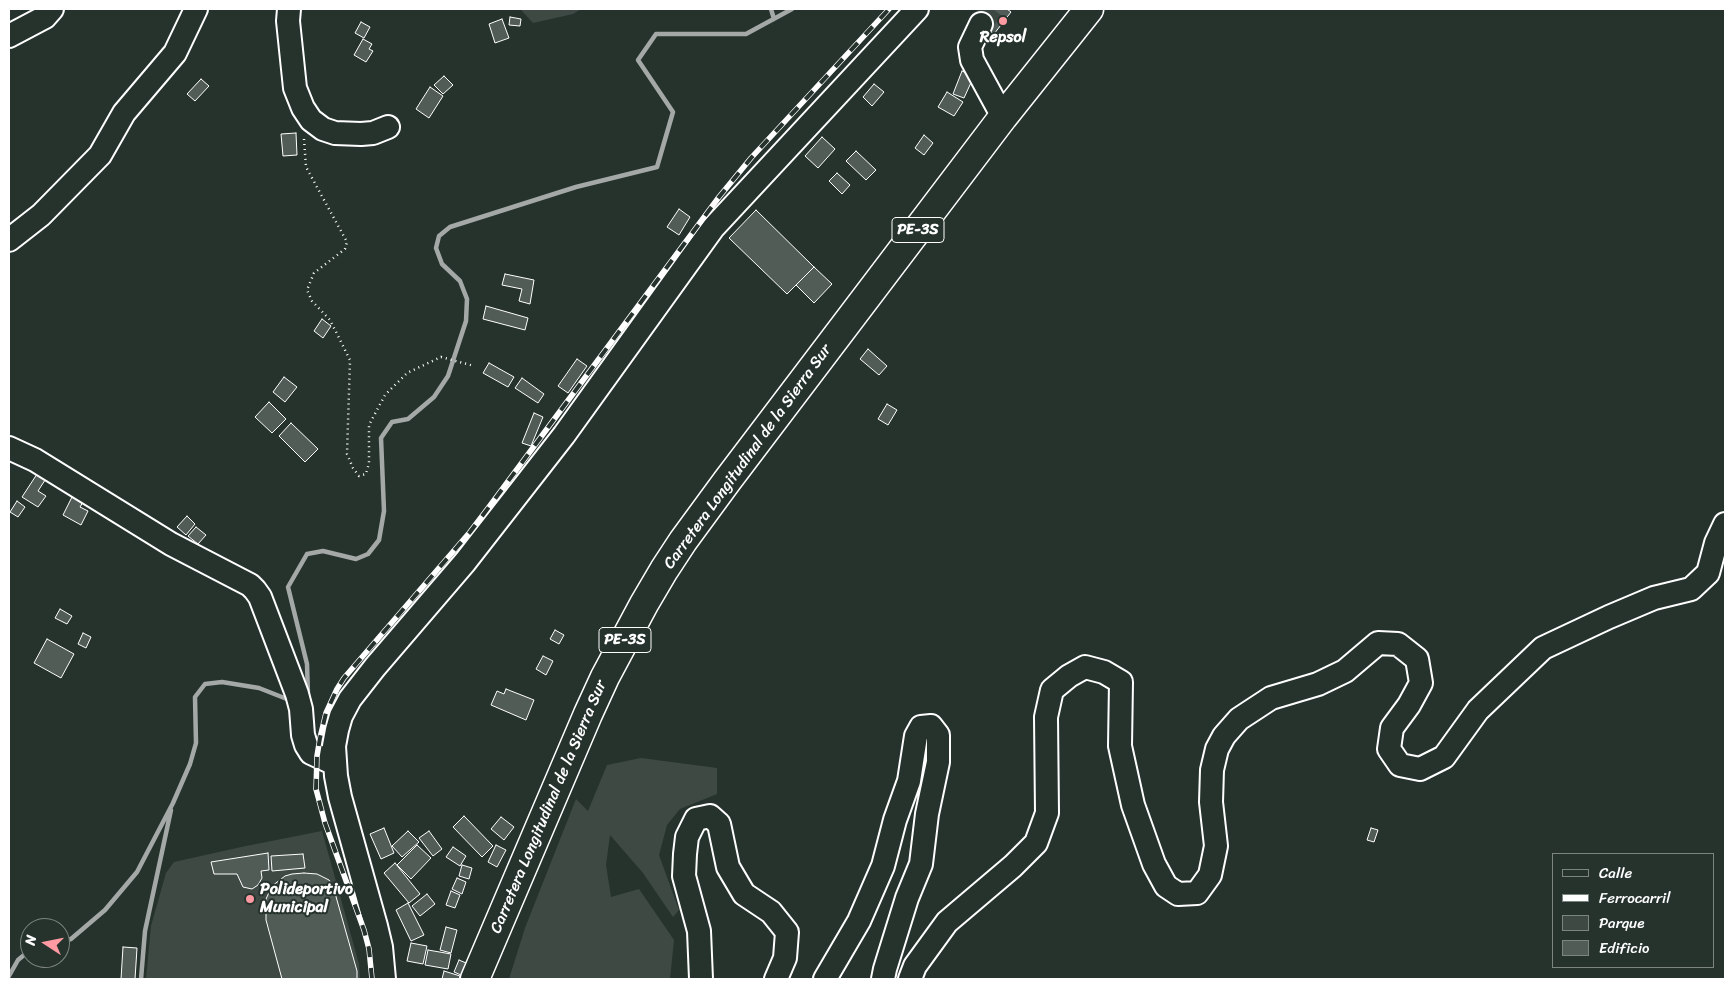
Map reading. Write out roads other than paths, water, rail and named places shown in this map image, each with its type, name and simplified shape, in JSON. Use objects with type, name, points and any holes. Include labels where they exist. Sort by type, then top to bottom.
[{"type":"highway","name":"Carretera Longitudinal de la Sierra Sur","points":[[475,979],[605,677],[664,570],[715,497],[1003,117],[1088,9]]},
{"type":"street","points":[[9,36],[45,17],[52,9]]},
{"type":"street","points":[[9,240],[40,215],[100,154],[124,113],[174,53],[196,9]]},
{"type":"street","points":[[290,9],[288,21],[295,88],[302,108],[311,120],[323,129],[335,133],[373,133],[388,127]]},
{"type":"street","points":[[384,979],[376,926],[340,797],[335,764],[334,746],[337,730],[341,716],[350,699],[362,682],[465,562],[564,435],[713,228],[916,9]]},
{"type":"street","points":[[980,24],[970,47],[972,60],[1003,117]]},
{"type":"street","points":[[9,448],[35,460],[170,544],[250,585],[260,597],[299,701],[306,745],[311,753],[335,764]]},
{"type":"street","points":[[910,979],[915,966],[947,922],[1013,866],[1036,843],[1047,813],[1046,718],[1052,690],[1069,676],[1085,667],[1104,672],[1121,682],[1120,746],[1133,805],[1154,864],[1166,886],[1178,894],[1197,893],[1210,875],[1216,846],[1211,802],[1212,770],[1217,749],[1224,736],[1238,719],[1271,698],[1318,684],[1345,671],[1378,643],[1398,644],[1417,659],[1421,683],[1409,705],[1392,728],[1388,749],[1400,765],[1420,768],[1444,757],[1478,710],[1543,648],[1654,598],[1691,589],[1708,573],[1716,543],[1725,524]]},
{"type":"street","points":[[825,979],[859,921],[883,866],[895,820],[909,780],[916,736],[921,727],[931,726],[938,735],[938,762],[927,814],[921,864],[907,898],[884,979]]},
{"type":"street","points":[[702,979],[699,931],[684,876],[685,854],[687,837],[696,819],[710,816],[719,824],[728,867],[744,894],[771,912],[788,932],[785,958],[776,979]]},
{"type":"waterway","points":[[771,9],[774,19]]},
{"type":"waterway","points":[[308,695],[307,664],[288,587],[307,554],[323,551],[356,559],[368,554],[379,540],[384,511],[381,438],[392,422],[408,419],[434,397],[448,376],[466,321],[467,299],[460,281],[442,264],[436,248],[439,236],[450,227],[576,187],[657,167],[673,112],[638,60],[656,34],[746,34],[792,9]]},
{"type":"waterway","points":[[70,939],[105,910],[137,872],[173,803],[190,764],[196,743],[195,697],[205,684],[222,682],[259,688],[292,701]]},
{"type":"waterway","points":[[141,979],[145,931],[171,810]]},
{"type":"waterway","points":[[9,976],[20,958]]},
{"type":"tunnel","points":[[981,24],[993,9]]},
{"type":"railway","points":[[372,979],[369,949],[364,930],[325,823],[316,789],[317,756],[320,738],[326,713],[337,689],[344,678],[470,532],[719,197],[751,158],[889,9]]},
{"type":"place","name":"Repsol","points":[[1003,21]]},
{"type":"place","name":"Polideportivo Municipal","points":[[250,899]]}]
